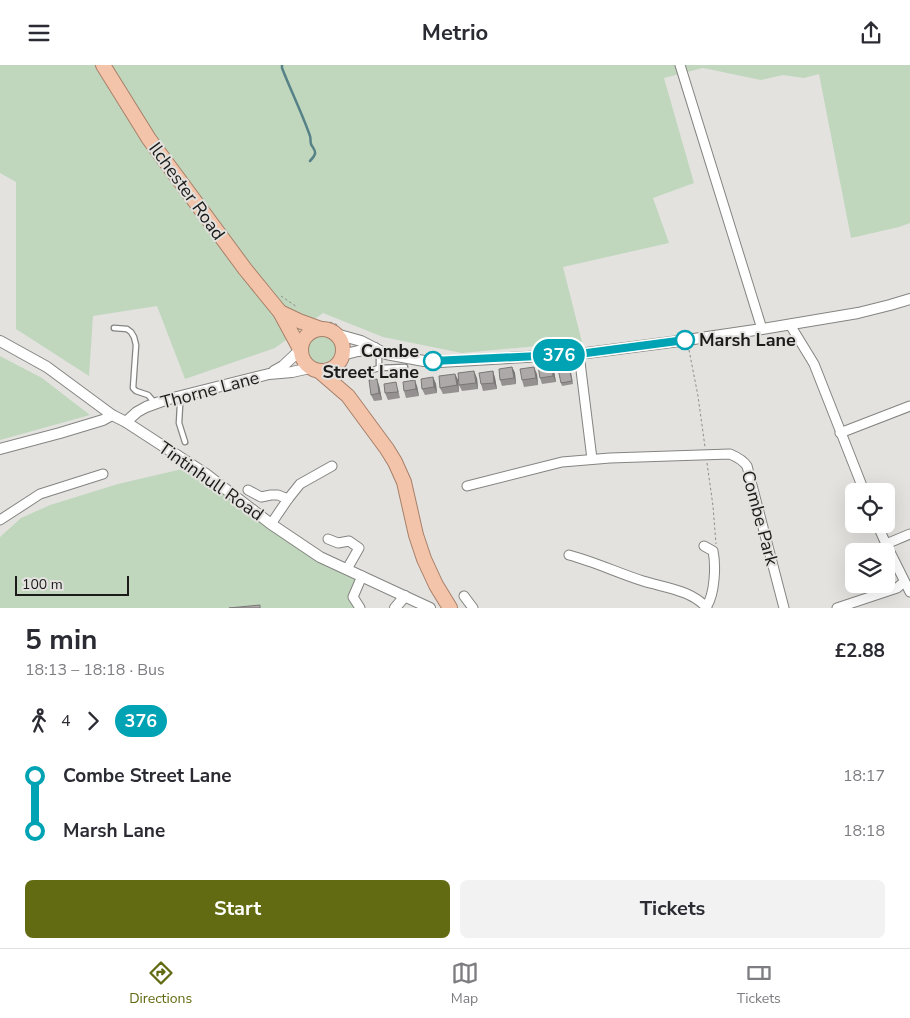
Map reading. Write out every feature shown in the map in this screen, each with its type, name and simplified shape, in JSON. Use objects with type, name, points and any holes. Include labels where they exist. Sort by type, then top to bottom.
[{"type":"highway","name":"Ilchester Road","points":[[103,65],[155,147],[240,263],[280,312],[300,349]]},
{"type":"highway","name":"Ilchester Road","points":[[280,312],[299,321],[331,327]]},
{"type":"highway","points":[[348,396],[341,358],[342,342],[331,327],[311,333],[305,337],[300,349],[304,362],[348,396],[387,449],[402,475],[419,547],[436,585],[450,608]]},
{"type":"highway","points":[[315,370],[330,370],[336,366],[341,358]]},
{"type":"street","points":[[680,65],[762,329]]},
{"type":"street","points":[[331,327],[386,353],[409,359],[440,362],[579,354],[686,340],[858,313],[910,299]]},
{"type":"street","points":[[791,324],[792,329],[814,364],[861,483]]},
{"type":"street","name":"Tintinhull Road","points":[[0,341],[47,367],[112,415],[206,473],[271,524],[320,557],[430,608]]},
{"type":"street","name":"Thorne Lane","points":[[269,374],[283,366],[300,349]]},
{"type":"street","points":[[341,358],[358,351],[377,349]]},
{"type":"street","points":[[579,354],[592,459]]},
{"type":"street","name":"Thorne Lane","points":[[126,422],[138,412],[156,403],[179,396],[269,374],[315,370]]},
{"type":"street","points":[[840,433],[910,406]]},
{"type":"street","points":[[0,449],[103,420],[112,415]]},
{"type":"street","name":"Combe Park","points":[[467,486],[562,462],[610,458],[730,454],[748,466],[784,608]]},
{"type":"street","points":[[271,524],[300,484],[332,466]]},
{"type":"street","points":[[0,520],[40,494],[102,474]]},
{"type":"street","points":[[248,491],[261,497],[278,495],[288,499]]},
{"type":"street","points":[[888,543],[910,534]]},
{"type":"street","points":[[328,539],[338,543],[349,541],[359,548],[347,569]]},
{"type":"street","points":[[569,555],[644,581],[681,591],[696,597],[707,607],[714,579],[715,561],[713,551],[704,546]]},
{"type":"street","points":[[895,563],[910,592]]},
{"type":"street","points":[[360,608],[353,597],[362,576]]},
{"type":"street","points":[[837,608],[897,588],[904,582]]},
{"type":"street","points":[[395,608],[404,596]]},
{"type":"street","points":[[464,596],[473,608]]},
{"type":"lane","points":[[114,328],[127,329],[134,337],[136,345],[133,388],[148,395],[156,403]]},
{"type":"lane","points":[[377,349],[379,368]]},
{"type":"lane","points":[[363,373],[379,368],[405,367]]},
{"type":"lane","points":[[179,396],[179,423],[185,442]]},
{"type":"path","points":[[277,292],[301,310]]},
{"type":"path","points":[[686,340],[698,397],[713,506],[716,547],[713,551]]},
{"type":"green space","points":[[0,65],[910,65],[910,223],[851,238],[819,74],[804,78],[783,75],[761,80],[703,68],[664,78],[694,183],[653,198],[669,243],[563,267],[582,342],[462,353],[383,337],[323,313],[275,348],[185,379],[157,306],[93,316],[89,376],[16,329],[16,182],[0,173]]},
{"type":"green space","points":[[322,334],[334,338],[338,350],[334,362],[322,366],[310,362],[306,350],[310,338]]},
{"type":"green space","points":[[0,356],[42,378],[90,415],[0,440]]},
{"type":"green space","points":[[195,466],[271,524],[362,576],[353,597],[360,608],[0,608],[0,537],[21,518],[50,505],[118,484]]},
{"type":"building","points":[[552,365],[553,376],[540,378],[538,366]]},
{"type":"building","points":[[512,367],[514,378],[500,380],[499,369]]},
{"type":"building","points":[[534,367],[536,378],[522,380],[520,369]]},
{"type":"building","points":[[569,367],[572,381],[561,383],[558,369]]},
{"type":"building","points":[[474,371],[476,383],[459,385],[458,373]]},
{"type":"building","points":[[493,371],[494,383],[481,384],[479,373]]},
{"type":"building","points":[[455,374],[457,385],[440,388],[439,376]]},
{"type":"building","points":[[433,377],[434,387],[422,389],[421,379]]},
{"type":"building","points":[[377,379],[379,393],[371,395],[369,380]]},
{"type":"building","points":[[415,380],[416,389],[404,391],[403,382]]},
{"type":"building","points":[[396,382],[398,392],[385,393],[384,384]]},
{"type":"building","points":[[260,605],[260,608],[229,608]]},
{"type":"waterway","points":[[282,65],[315,151],[315,155],[310,161]]},
{"type":"bus line","name":"376","points":[[433,361],[579,354],[685,340]]},
{"type":"place","name":"Marsh Lane","points":[[685,340]]},
{"type":"place","name":"Combe Street Lane","points":[[433,361]]}]
